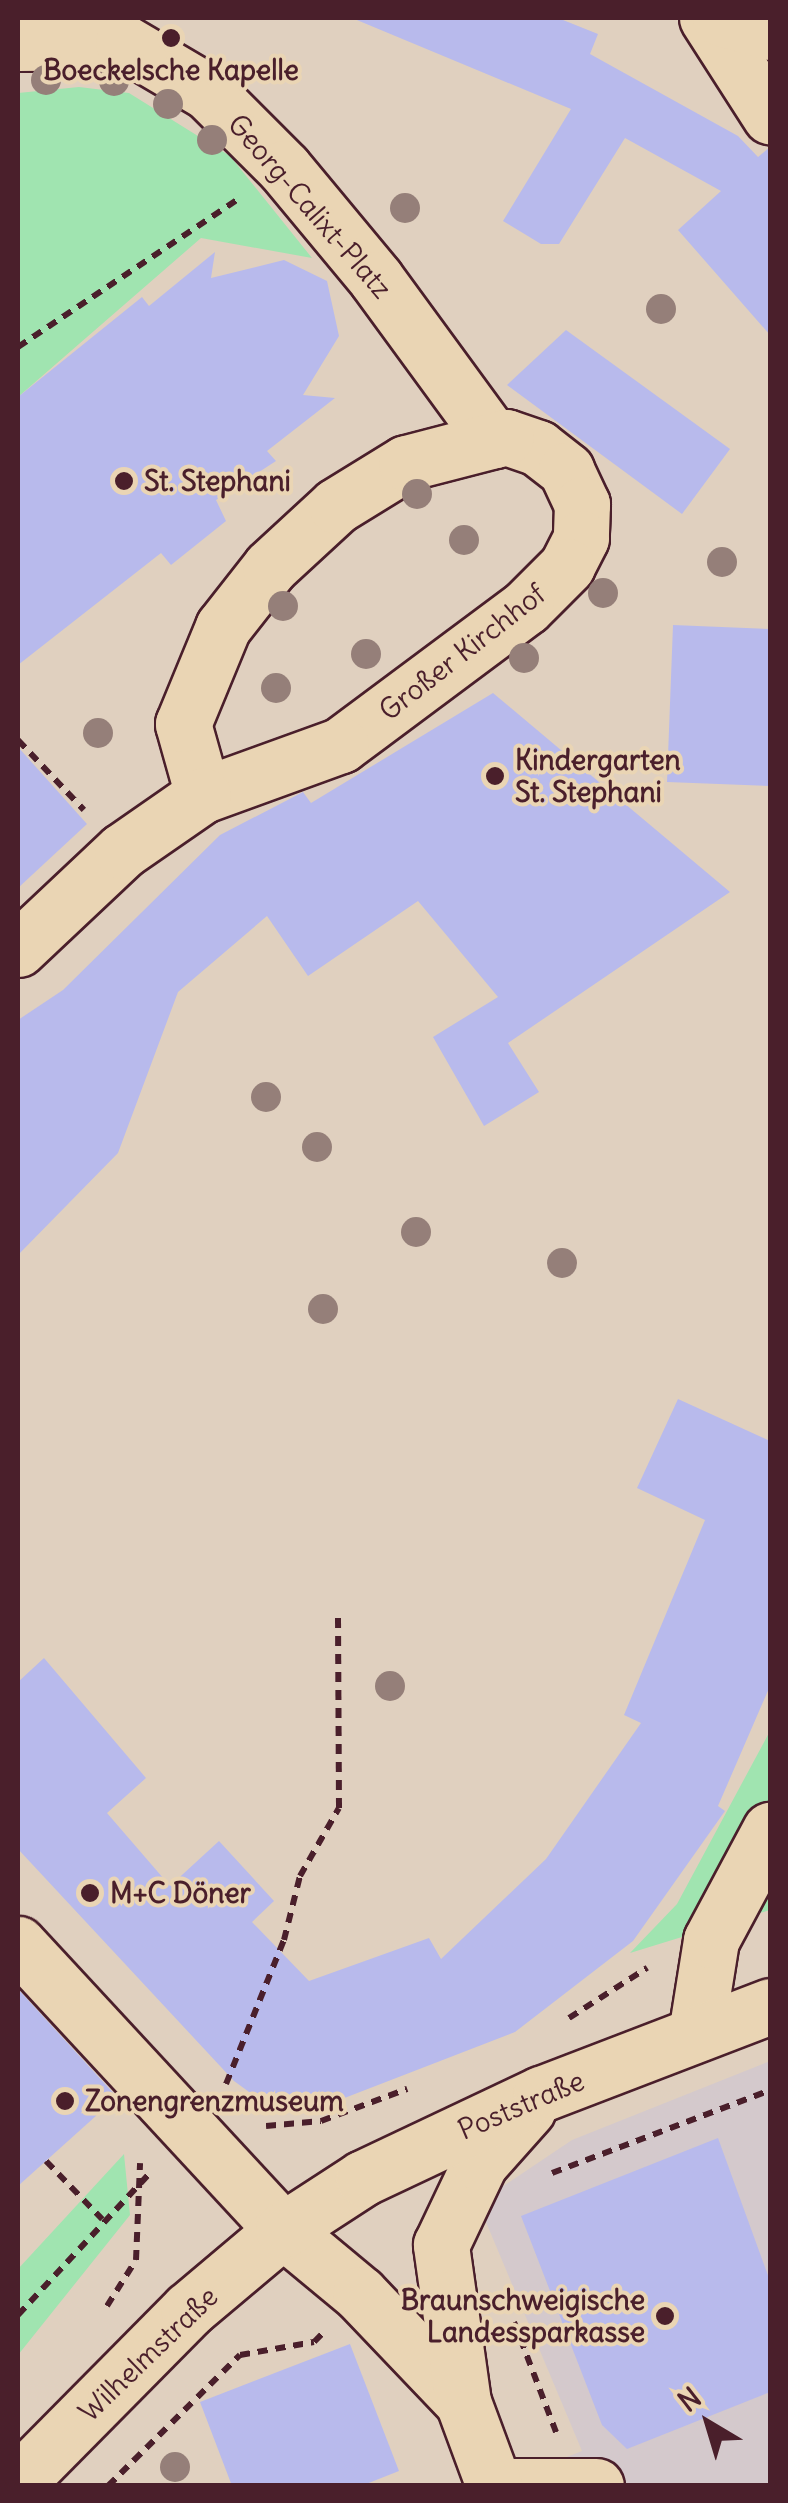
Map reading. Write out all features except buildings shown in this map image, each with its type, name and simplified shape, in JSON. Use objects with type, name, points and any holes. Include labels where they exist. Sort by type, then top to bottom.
[{"type":"street","points":[[707,18],[770,116]]},
{"type":"street","points":[[720,18],[770,32]]},
{"type":"street","name":"Georg-Calixt-Platz","points":[[18,43],[123,42],[208,92],[284,168],[494,440]]},
{"type":"street","name":"Großer Kirchhof","points":[[494,440],[538,448],[566,470],[582,504],[580,538],[567,566],[526,607],[342,746],[203,794],[184,724],[223,627],[270,567],[336,506],[406,463],[494,440]]},
{"type":"street","points":[[18,950],[122,852],[203,794]]},
{"type":"street","points":[[696,2034],[712,1940],[770,1830]]},
{"type":"street","points":[[18,1944],[284,2230],[360,2294],[462,2402]]},
{"type":"street","name":"Poststraße","points":[[284,2230],[362,2178],[541,2094],[770,2006]]},
{"type":"street","points":[[494,2486],[462,2402],[441,2246],[480,2163],[541,2094]]},
{"type":"street","name":"Wilhelmstraße","points":[[26,2463],[188,2310],[284,2230]]},
{"type":"street","points":[[504,2486],[585,2483]]},
{"type":"path","points":[[18,347],[284,168]]},
{"type":"path","points":[[18,740],[122,852]]},
{"type":"path","points":[[222,2092],[284,1940],[300,1876],[339,1808],[338,1614]]},
{"type":"path","points":[[553,2026],[620,1980],[712,1940]]},
{"type":"path","points":[[321,2120],[420,2084]]},
{"type":"path","points":[[534,2184],[770,2090]]},
{"type":"path","points":[[46,2161],[102,2219]]},
{"type":"path","points":[[18,2315],[102,2219],[145,2178],[136,2260]]},
{"type":"path","points":[[507,2306],[585,2483]]},
{"type":"path","points":[[108,2486],[240,2354]]},
{"type":"shaded area","points":[[770,2061],[770,2485],[496,2485],[582,2451],[478,2203],[572,2140]]},
{"type":"green space","points":[[79,87],[129,93],[230,156],[312,258],[201,238],[18,397],[18,93]]},
{"type":"green space","points":[[770,1731],[770,1910],[630,1953],[677,1904]]},
{"type":"green space","points":[[124,2154],[130,2215],[18,2355],[18,2269]]},
{"type":"place","name":"Boeckelsche Kapelle","points":[[171,38]]},
{"type":"place","name":"St. Stephani","points":[[124,481]]},
{"type":"place","name":"Kindergarten St. Stephani","points":[[495,776]]},
{"type":"place","name":"M+C Döner","points":[[90,1893]]},
{"type":"place","name":"Zonengrenzmuseum","points":[[65,2101]]},
{"type":"place","name":"Braunschweigische Landessparkasse","points":[[665,2316]]}]
